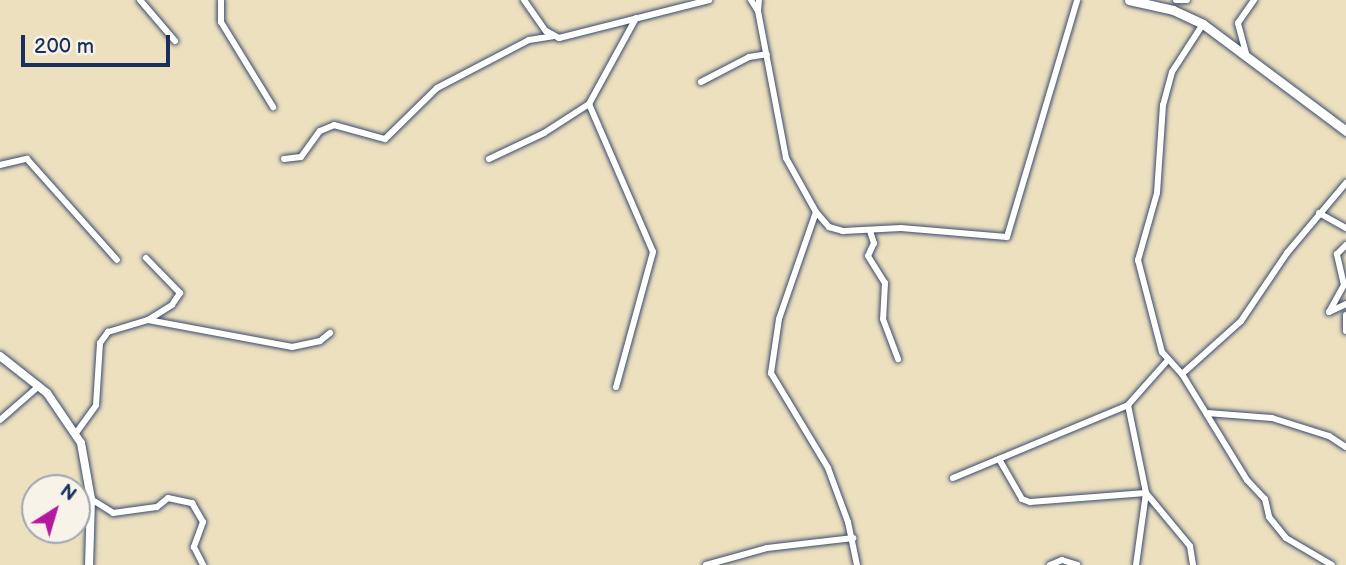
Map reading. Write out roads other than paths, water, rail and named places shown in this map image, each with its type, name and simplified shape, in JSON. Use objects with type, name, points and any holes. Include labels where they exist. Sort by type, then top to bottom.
[{"type":"main road","points":[[1130,0],[1165,4],[1203,24],[1344,128]]},
{"type":"street","points":[[140,0],[175,41]]},
{"type":"street","points":[[221,0],[221,22],[273,107]]},
{"type":"street","points":[[524,0],[553,36]]},
{"type":"street","points":[[284,159],[301,157],[320,131],[334,125],[385,139],[437,88],[529,40],[553,36],[576,37],[636,18],[709,0]]},
{"type":"street","points":[[751,0],[758,11]]},
{"type":"street","points":[[759,0],[758,11],[786,158],[816,212],[829,227],[842,231],[901,228],[1007,237],[1077,0]]},
{"type":"street","points":[[1177,0],[1188,0]]},
{"type":"street","points":[[1247,57],[1238,23],[1254,0]]},
{"type":"street","points":[[489,159],[544,133],[589,104],[636,18]]},
{"type":"street","points":[[1203,24],[1172,72],[1163,105],[1157,193],[1138,260],[1158,343],[1168,360],[1182,374],[1247,480],[1265,499],[1269,517],[1286,538],[1332,565]]},
{"type":"street","points":[[701,82],[740,60],[767,54]]},
{"type":"street","points":[[589,104],[653,252],[616,387]]},
{"type":"street","points":[[0,165],[27,159],[117,260]]},
{"type":"street","points":[[1182,374],[1241,321],[1319,213],[1346,183]]},
{"type":"street","points":[[816,212],[779,319],[771,373],[828,468],[853,538],[857,565]]},
{"type":"street","points":[[1319,213],[1346,228]]},
{"type":"street","points":[[870,231],[874,243],[868,256],[885,283],[883,319],[898,359]]},
{"type":"street","points":[[1346,245],[1337,254],[1344,285],[1329,312],[1346,306]]},
{"type":"street","points":[[76,433],[96,405],[102,336],[148,320],[172,305],[180,293],[146,258]]},
{"type":"street","points":[[1346,316],[1346,331]]},
{"type":"street","points":[[148,320],[292,347],[320,341],[330,333]]},
{"type":"street","points":[[0,356],[39,386],[76,433],[85,474]]},
{"type":"street","points":[[953,478],[1128,405],[1168,360]]},
{"type":"street","points":[[0,420],[39,386]]},
{"type":"street","points":[[1128,405],[1146,493],[1136,565]]},
{"type":"street","points":[[1207,413],[1272,418],[1329,436],[1346,447]]},
{"type":"street","points":[[999,459],[1022,499],[1030,502],[1146,493]]},
{"type":"street","points":[[1146,493],[1186,539],[1193,565]]},
{"type":"street","points":[[91,499],[113,513],[157,507],[168,498],[187,500],[203,522],[194,547],[203,565]]},
{"type":"street","points":[[706,565],[767,548],[853,538]]},
{"type":"street","points":[[89,565],[90,544]]},
{"type":"street","points":[[1051,565],[1062,560],[1077,565]]}]
